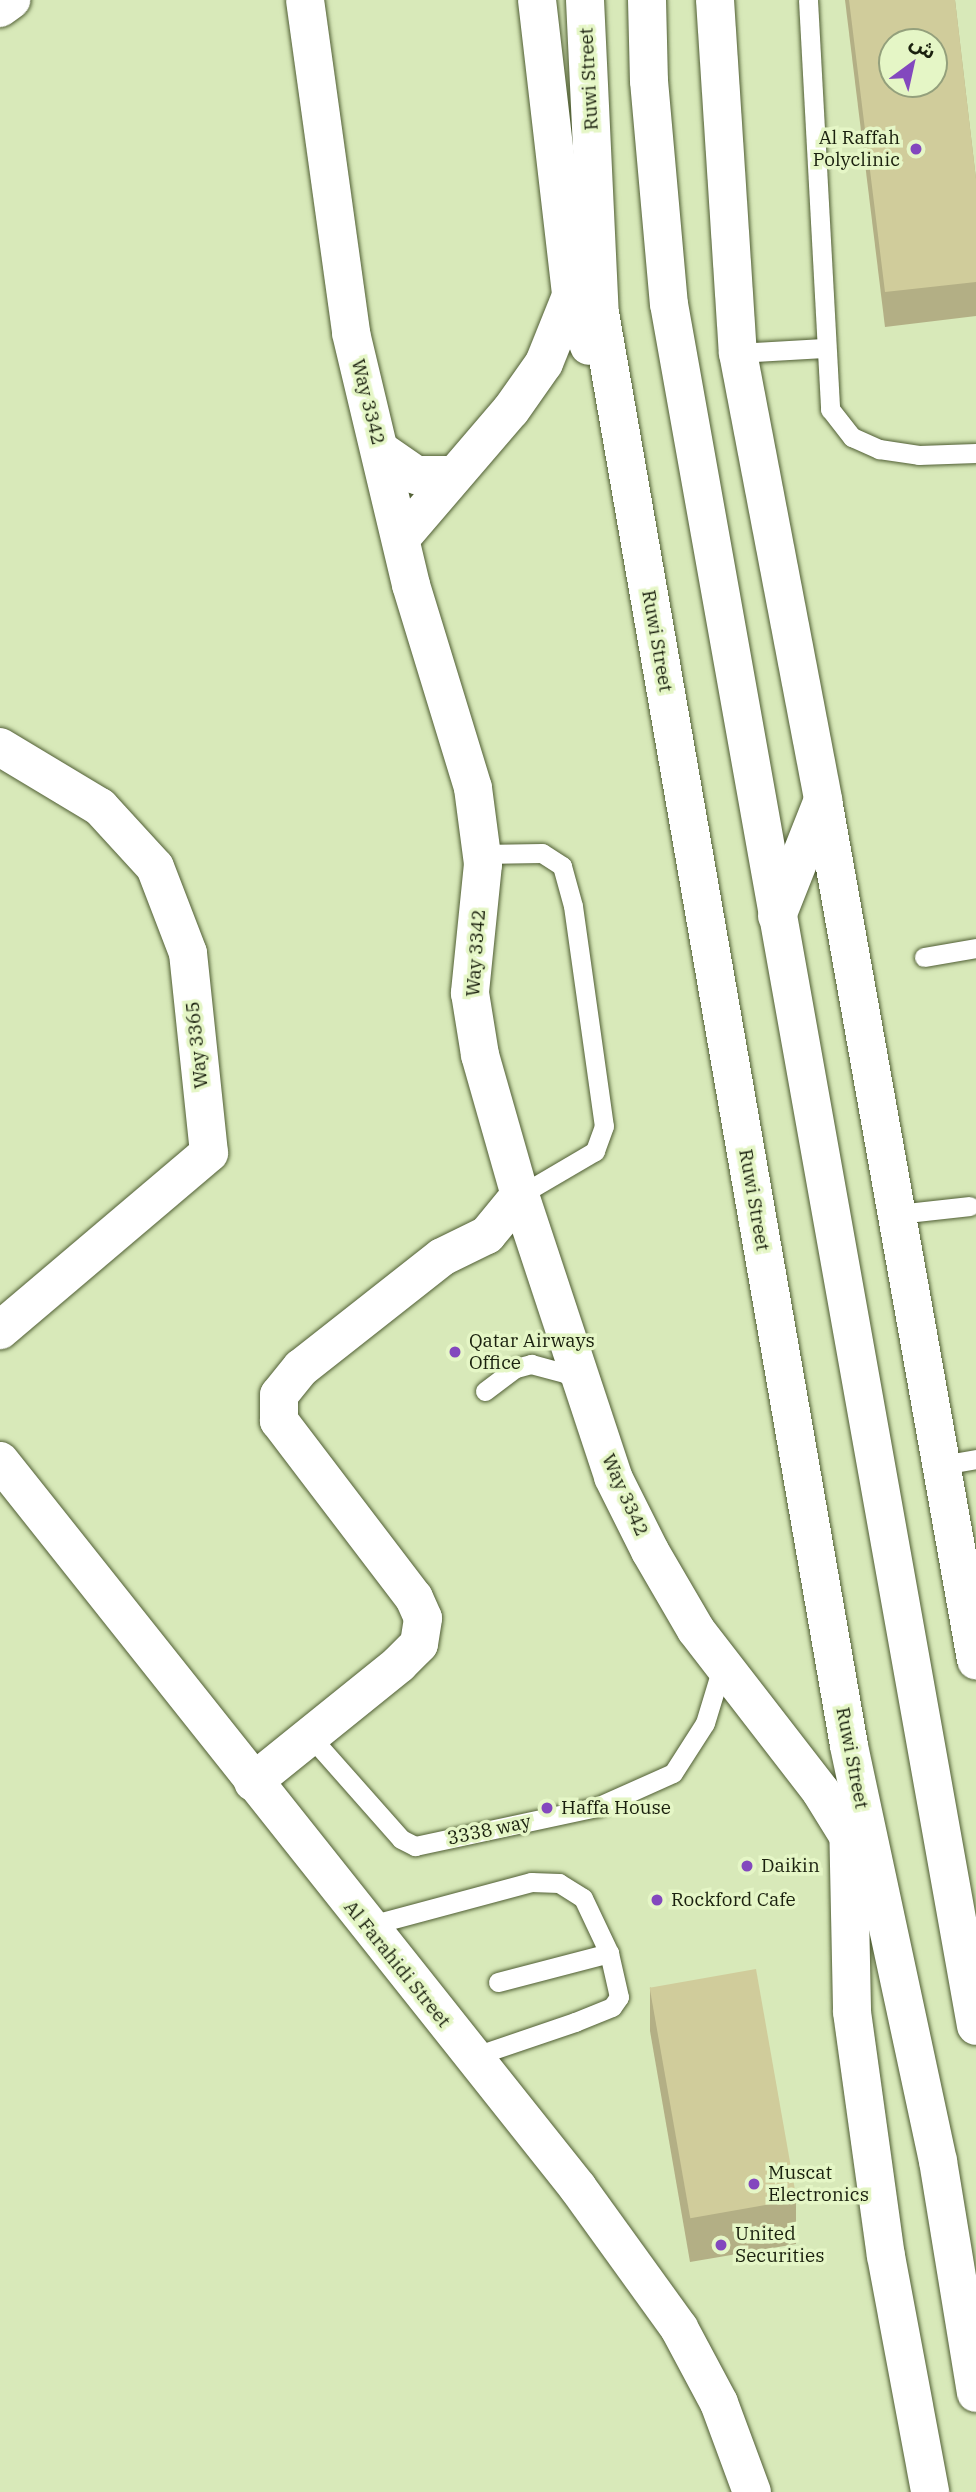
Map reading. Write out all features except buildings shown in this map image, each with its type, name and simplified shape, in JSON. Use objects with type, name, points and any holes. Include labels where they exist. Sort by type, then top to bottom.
[{"type":"main road","points":[[0,8],[11,0]]},
{"type":"main road","name":"Way 3342","points":[[305,0],[351,333],[428,641],[473,788],[481,854],[470,993],[480,1055],[520,1195],[613,1477],[696,1630],[821,1792],[847,1834]]},
{"type":"main road","points":[[537,0],[571,296],[621,438]]},
{"type":"main road","name":"Ruwi Street","points":[[585,0],[600,313],[849,1746],[937,2161],[976,2393]]},
{"type":"main road","points":[[647,0],[649,81],[669,304],[976,2026]]},
{"type":"main road","points":[[715,0],[738,353],[898,1214],[959,1462],[976,1660]]},
{"type":"main road","points":[[402,537],[511,410],[544,363],[571,296]]},
{"type":"main road","points":[[380,450],[415,475],[453,475]]},
{"type":"main road","name":"Way 3365","points":[[0,747],[100,807],[155,866],[188,953],[209,1153],[0,1330]]},
{"type":"main road","points":[[778,916],[823,800]]},
{"type":"main road","points":[[253,1782],[399,1664],[419,1644],[423,1618],[414,1598],[279,1421],[279,1395],[301,1368],[442,1257],[487,1235],[520,1195]]},
{"type":"main road","points":[[487,1235],[538,1249]]},
{"type":"main road","name":"Al Farahidi Street","points":[[0,1461],[367,1926],[578,2188],[679,2328],[719,2403],[752,2492]]},
{"type":"main road","points":[[921,1727],[976,1901]]},
{"type":"main road","points":[[849,1746],[847,1834],[852,2011],[886,2256],[930,2492]]},
{"type":"lane","points":[[808,0],[823,348],[830,409],[852,437],[879,449],[919,455],[976,453]]},
{"type":"lane","points":[[738,353],[823,348]]},
{"type":"lane","points":[[481,854],[542,853],[562,866],[573,906],[604,1126],[595,1152],[520,1195]]},
{"type":"lane","points":[[924,957],[976,948]]},
{"type":"lane","points":[[898,1214],[970,1206]]},
{"type":"lane","points":[[485,1391],[516,1368],[531,1364],[565,1373],[583,1386]]},
{"type":"lane","name":"3338 way","points":[[310,1735],[401,1839],[415,1846],[597,1807],[673,1773],[705,1723],[722,1665]]},
{"type":"lane","points":[[367,1926],[531,1882],[559,1883],[583,1898],[609,1953],[620,1997],[612,2007],[472,2057]]},
{"type":"lane","points":[[498,1982],[609,1953]]},
{"type":"place","name":"Al Raffah Polyclinic","points":[[916,149]]},
{"type":"place","name":"Qatar Airways Office","points":[[455,1352]]},
{"type":"place","name":"Haffa House","points":[[547,1808]]},
{"type":"place","name":"Daikin","points":[[747,1866]]},
{"type":"place","name":"Rockford Cafe","points":[[657,1900]]},
{"type":"place","name":"Muscat Electronics","points":[[754,2184]]},
{"type":"place","name":"United Securities","points":[[721,2245]]}]
